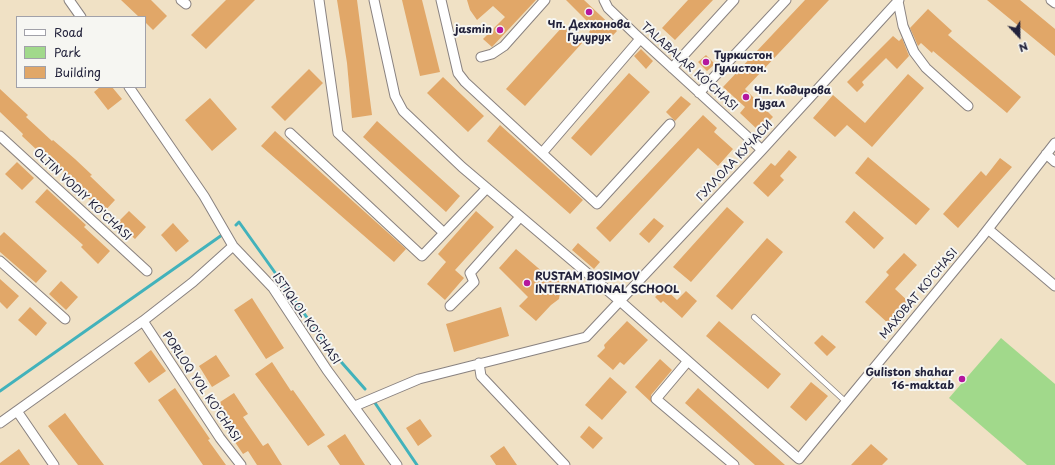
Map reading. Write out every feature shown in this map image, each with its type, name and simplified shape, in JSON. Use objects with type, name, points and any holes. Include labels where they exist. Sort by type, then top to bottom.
[{"type":"street","points":[[69,0],[80,16]]},
{"type":"street","points":[[320,0],[338,134],[444,233]]},
{"type":"street","points":[[374,0],[395,96],[403,111],[520,217],[620,301],[688,361],[656,399],[734,465]]},
{"type":"street","points":[[441,0],[458,73],[597,204],[670,124]]},
{"type":"street","points":[[481,57],[492,54],[504,46],[545,0]]},
{"type":"street","name":"TALABALAR KO'CHASI","points":[[604,0],[608,8],[640,39],[762,150]]},
{"type":"street","points":[[672,68],[734,0]]},
{"type":"street","points":[[700,93],[786,0]]},
{"type":"street","points":[[899,0],[903,26],[914,52],[926,68],[968,106]]},
{"type":"street","name":"ГУЛЛОЛА КУЧАСИ","points":[[479,363],[586,337],[762,150],[899,0]]},
{"type":"street","points":[[1051,0],[1055,3]]},
{"type":"street","points":[[542,153],[640,39]]},
{"type":"street","name":"ISTIQLOL KO'CHASI","points":[[130,88],[204,196],[233,246],[273,288],[327,370],[397,465]]},
{"type":"street","points":[[290,133],[422,256],[487,188]]},
{"type":"street","name":"OLTIN VODIY KO'CHASI","points":[[0,136],[147,271]]},
{"type":"street","name":"MAXOBAT KO'CHASI","points":[[688,361],[799,459],[988,229],[1055,143]]},
{"type":"street","points":[[1046,154],[1055,162]]},
{"type":"street","points":[[450,306],[474,282],[470,273],[520,217]]},
{"type":"street","points":[[988,229],[1055,286]]},
{"type":"street","points":[[0,423],[143,321],[193,282],[233,246]]},
{"type":"street","points":[[0,261],[65,319]]},
{"type":"street","name":"PORLOQ YOL KO'CHASI","points":[[143,321],[220,438],[241,465]]},
{"type":"street","points":[[355,406],[419,380],[479,363],[481,376],[565,465]]},
{"type":"street","points":[[17,411],[54,465]]},
{"type":"lane","points":[[754,316],[846,402]]},
{"type":"green space","points":[[1001,338],[1055,384],[1055,465],[1027,465],[949,398]]},
{"type":"building","points":[[121,0],[151,0],[167,16],[153,30],[146,23],[146,16],[138,16]]},
{"type":"building","points":[[226,0],[255,0],[206,49],[191,35]]},
{"type":"building","points":[[337,0],[357,0],[372,115],[352,118],[347,63]]},
{"type":"building","points":[[402,0],[422,0],[440,72],[420,76]]},
{"type":"building","name":"jasmin","points":[[467,0],[536,0],[492,47],[483,39],[505,17],[493,6],[477,20],[470,10]]},
{"type":"building","points":[[566,0],[584,0],[617,31],[603,46],[589,32],[593,27]]},
{"type":"building","points":[[688,0],[713,0],[675,40],[662,28]]},
{"type":"building","points":[[805,0],[829,0],[745,89],[773,117],[759,131],[740,113],[745,107],[723,87]]},
{"type":"building","points":[[987,0],[1020,0],[1055,29],[1055,56]]},
{"type":"building","points":[[928,9],[952,31],[948,35],[1021,97],[1007,113],[933,51],[932,53],[921,43],[918,46],[910,28]]},
{"type":"building","points":[[564,25],[583,42],[525,106],[506,89]]},
{"type":"building","points":[[893,36],[899,41],[902,38],[909,56],[897,69],[886,58],[862,82],[864,85],[857,92],[847,82]]},
{"type":"building","points":[[641,49],[653,61],[646,69],[634,56]]},
{"type":"building","points":[[706,55],[715,64],[707,71],[698,62]]},
{"type":"building","points":[[309,69],[323,83],[285,121],[271,107]]},
{"type":"building","points":[[629,73],[650,92],[591,156],[571,138]]},
{"type":"building","points":[[908,74],[924,88],[872,147],[847,125],[835,137],[813,118],[833,95],[865,123]]},
{"type":"building","points":[[443,77],[484,116],[468,132],[427,93]]},
{"type":"building","points":[[99,88],[113,88],[122,99],[108,110],[94,92]]},
{"type":"building","points":[[0,89],[28,115],[26,117],[52,141],[53,140],[75,159],[115,200],[103,213],[86,196],[88,195],[22,136],[23,134],[0,112]]},
{"type":"building","points":[[681,96],[691,104],[675,121],[666,112]]},
{"type":"building","points":[[210,98],[237,129],[212,151],[185,120]]},
{"type":"building","points":[[703,115],[717,128],[714,132],[733,149],[718,166],[698,148],[610,242],[596,228]]},
{"type":"building","points":[[377,121],[460,196],[446,212],[363,137]]},
{"type":"building","points":[[500,125],[583,200],[570,214],[487,141]]},
{"type":"building","points":[[275,131],[406,249],[394,262],[261,146]]},
{"type":"building","points":[[789,150],[797,157],[780,176],[784,180],[768,197],[753,183],[771,163],[775,166]]},
{"type":"building","points":[[868,157],[930,209],[916,225],[855,173]]},
{"type":"building","points":[[1000,158],[1012,167],[958,228],[943,214],[981,171],[986,176]]},
{"type":"building","points":[[17,162],[34,178],[22,190],[5,174]]},
{"type":"building","points":[[47,189],[86,225],[84,227],[110,251],[98,264],[81,247],[83,245],[35,202]]},
{"type":"building","points":[[727,207],[744,222],[691,282],[673,267]]},
{"type":"building","points":[[129,211],[146,227],[135,239],[117,223]]},
{"type":"building","points":[[476,211],[494,227],[455,270],[464,278],[445,300],[427,284],[446,262],[438,254]]},
{"type":"building","points":[[854,211],[884,238],[874,249],[845,222]]},
{"type":"building","points":[[654,218],[664,226],[649,243],[639,234]]},
{"type":"building","points":[[173,223],[189,241],[176,252],[161,235]]},
{"type":"building","points":[[4,232],[47,271],[36,283],[0,252],[0,236]]},
{"type":"building","points":[[767,238],[783,252],[732,310],[716,296]]},
{"type":"building","points":[[578,243],[600,262],[594,269],[572,250]]},
{"type":"building","points":[[516,249],[544,273],[558,278],[561,287],[559,299],[536,321],[519,306],[528,297],[499,268]]},
{"type":"building","points":[[904,253],[917,265],[895,289],[910,303],[904,309],[907,312],[900,320],[897,317],[890,325],[865,302],[889,275],[886,272]]},
{"type":"building","points":[[0,279],[19,296],[7,309],[0,302]]},
{"type":"building","points":[[61,281],[78,297],[66,310],[49,294]]},
{"type":"building","points":[[664,288],[677,300],[686,291],[697,301],[682,318],[663,301],[661,303],[655,297]]},
{"type":"building","points":[[252,298],[284,348],[266,359],[234,310]]},
{"type":"building","points":[[30,307],[47,323],[36,336],[18,320]]},
{"type":"building","points":[[501,307],[509,336],[454,352],[446,324]]},
{"type":"building","points":[[627,321],[648,340],[624,365],[620,362],[613,370],[597,356],[605,348],[604,345]]},
{"type":"building","points":[[719,321],[781,374],[768,389],[706,336]]},
{"type":"building","points":[[822,335],[836,347],[827,356],[814,343]]},
{"type":"building","points":[[151,350],[166,371],[149,383],[134,363]]},
{"type":"building","points":[[216,355],[230,376],[212,387],[199,366]]},
{"type":"building","points":[[660,359],[672,370],[651,395],[651,402],[635,387]]},
{"type":"building","points":[[272,362],[291,391],[293,390],[325,435],[308,446],[255,374]]},
{"type":"building","points":[[610,377],[627,392],[602,420],[585,405]]},
{"type":"building","points":[[811,382],[828,396],[806,421],[790,407]]},
{"type":"building","points":[[175,388],[210,439],[208,440],[226,465],[203,465],[158,400]]},
{"type":"building","points":[[698,388],[785,465],[755,465],[685,403]]},
{"type":"building","points":[[234,393],[248,414],[243,417],[263,446],[268,443],[282,465],[257,465],[248,451],[243,454],[229,433],[234,430],[217,404]]},
{"type":"building","points":[[65,413],[104,465],[78,465],[48,426]]},
{"type":"building","points":[[420,419],[432,436],[418,446],[406,428]]},
{"type":"building","points":[[589,426],[603,438],[593,449],[580,437]]},
{"type":"building","points":[[345,434],[365,465],[340,465],[327,446]]},
{"type":"building","points":[[871,444],[888,459],[882,465],[851,465]]},
{"type":"building","points":[[504,446],[517,465],[496,465],[490,456]]},
{"type":"building","points":[[19,449],[30,465],[0,465],[0,463]]},
{"type":"waterway","points":[[236,225],[239,222],[328,347],[365,389]]},
{"type":"waterway","points":[[0,391],[222,235]]},
{"type":"waterway","points":[[375,403],[417,465]]},
{"type":"place","name":"Чп. Дехконова Гулурух","points":[[589,12]]},
{"type":"place","name":"jasmin","points":[[500,30]]},
{"type":"place","name":"Туркистон Гулистон.","points":[[706,62]]},
{"type":"place","name":"Чп. Кодирова Гузал","points":[[746,97]]},
{"type":"place","name":"RUSTAM BOSIMOV INTERNATIONAL SCHOOL","points":[[527,283]]},
{"type":"place","name":"Guliston shahar 16-maktab","points":[[962,379]]}]
